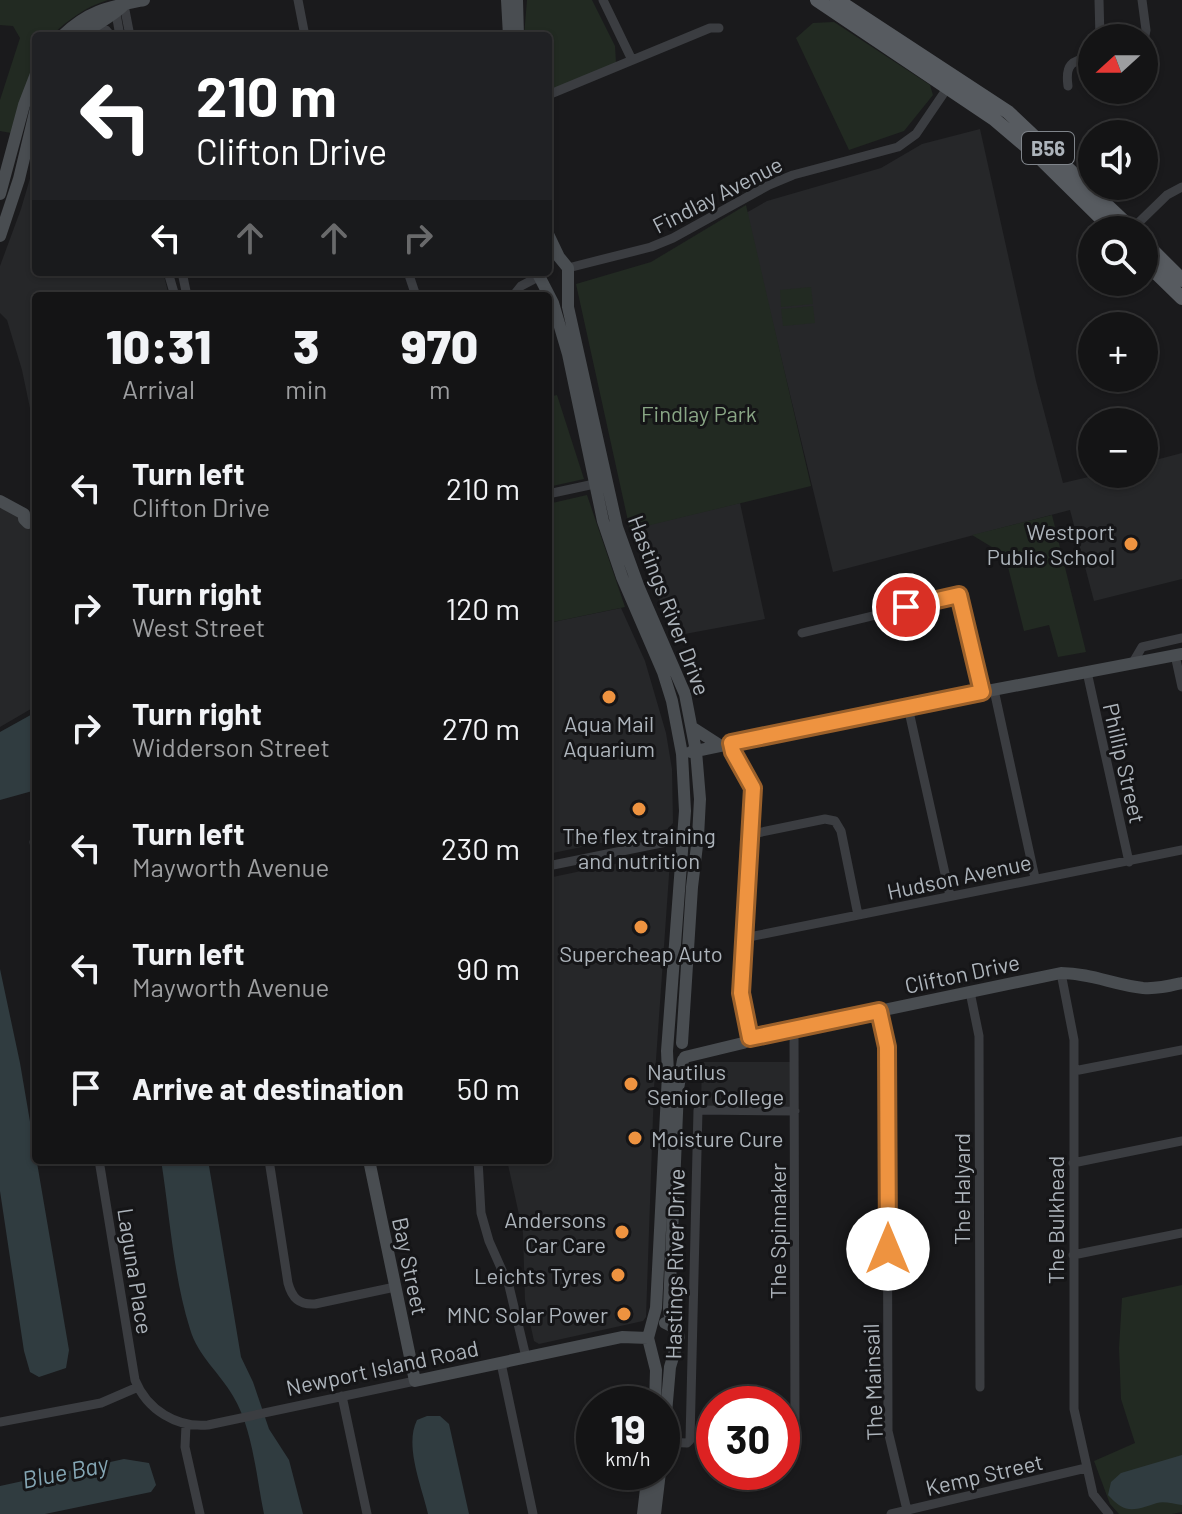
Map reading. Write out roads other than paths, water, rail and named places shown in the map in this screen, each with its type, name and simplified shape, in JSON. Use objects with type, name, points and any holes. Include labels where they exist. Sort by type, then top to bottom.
[{"type":"main road","points":[[67,32],[86,16],[144,0]]},
{"type":"main road","points":[[507,0],[509,32]]},
{"type":"main road","points":[[517,0],[518,32]]},
{"type":"main road","name":"B56","points":[[817,0],[951,81],[992,100],[1027,128],[1118,216]]},
{"type":"main road","name":"B56","points":[[841,2],[951,81],[1098,216]]},
{"type":"main road","points":[[85,32],[118,8]]},
{"type":"main road","points":[[0,194],[32,84]]},
{"type":"main road","points":[[0,236],[19,179],[32,125]]},
{"type":"main road","points":[[1158,256],[1182,280]]},
{"type":"main road","points":[[540,278],[559,287],[567,274],[554,257]]},
{"type":"main road","name":"Hastings River Drive","points":[[567,274],[568,307],[599,438],[600,483],[627,556],[676,670],[693,728],[696,751],[700,799],[692,887],[684,1051],[678,1089],[669,1308],[671,1325]]},
{"type":"main road","points":[[1158,275],[1182,298]]},
{"type":"main road","name":"Hastings River Drive","points":[[552,311],[568,354],[622,577],[663,672],[682,754],[683,838],[668,1052],[656,1308],[650,1338],[656,1386]]},
{"type":"main road","points":[[0,498],[26,512]]},
{"type":"main road","points":[[682,754],[1179,655]]},
{"type":"main road","points":[[693,728],[726,744]]},
{"type":"main road","name":"Clifton Drive","points":[[668,1052],[675,1042],[684,1051],[742,1036],[750,1038],[1061,973],[1084,973],[1141,988],[1182,983]]},
{"type":"main road","points":[[668,1052],[675,1062],[684,1051]]},
{"type":"main road","name":"Bay Street","points":[[370,1164],[415,1381]]},
{"type":"main road","points":[[660,1323],[671,1325],[679,1337],[673,1350],[659,1353],[650,1338],[660,1323]]},
{"type":"main road","name":"Newport Island Road","points":[[415,1381],[622,1337],[650,1338]]},
{"type":"main road","name":"Hastings River Drive","points":[[669,1386],[673,1350]]},
{"type":"main road","points":[[643,1514],[646,1490]]},
{"type":"main road","points":[[655,1514],[658,1490]]},
{"type":"street","points":[[298,0],[304,32]]},
{"type":"street","points":[[603,0],[632,60]]},
{"type":"street","points":[[1099,0],[1100,24]]},
{"type":"street","points":[[1142,0],[1143,24]]},
{"type":"street","points":[[118,8],[120,32]]},
{"type":"street","points":[[118,8],[128,32]]},
{"type":"street","points":[[92,26],[108,32]]},
{"type":"street","points":[[552,93],[710,28],[719,28]]},
{"type":"street","points":[[1068,86],[1066,73],[1078,60]]},
{"type":"street","name":"Findlay Avenue","points":[[567,274],[651,247],[785,178],[898,147],[916,134],[951,81]]},
{"type":"street","points":[[1146,216],[1167,195],[1182,187]]},
{"type":"street","points":[[516,292],[521,286],[540,278]]},
{"type":"street","points":[[552,493],[600,483]]},
{"type":"street","points":[[802,633],[959,595],[988,691],[1035,878]]},
{"type":"street","points":[[1132,664],[1142,647],[1182,638]]},
{"type":"street","points":[[1179,655],[1182,687]]},
{"type":"street","name":"Phillip Street","points":[[1087,672],[1129,862]]},
{"type":"street","points":[[908,707],[950,896]]},
{"type":"street","points":[[726,744],[753,788],[741,993],[750,1038]]},
{"type":"street","points":[[752,834],[825,819],[835,821],[841,831],[858,915]]},
{"type":"street","points":[[552,865],[698,837]]},
{"type":"street","name":"Hudson Avenue","points":[[744,938],[1182,850]]},
{"type":"street","name":"The Bulkhead","points":[[1061,973],[1074,1040],[1074,1409],[1093,1494],[1109,1514]]},
{"type":"street","name":"The Halyard","points":[[970,992],[979,1036],[980,1387]]},
{"type":"street","name":"The Mainsail","points":[[879,1011],[887,1047],[888,1431],[907,1510]]},
{"type":"street","name":"The Spinnaker","points":[[794,1029],[795,1386]]},
{"type":"street","points":[[1074,1071],[1182,1050]]},
{"type":"street","name":"Hastings River Drive","points":[[680,1443],[690,1440],[698,1110],[795,1111]]},
{"type":"street","points":[[1073,1163],[1182,1141]]},
{"type":"street","name":"Laguna Place","points":[[100,1164],[133,1373],[138,1387]]},
{"type":"street","points":[[270,1164],[288,1283],[294,1298],[303,1304],[315,1304],[395,1287]]},
{"type":"street","points":[[478,1164],[481,1213],[489,1241],[509,1286],[526,1357]]},
{"type":"street","points":[[1073,1255],[1182,1233]]},
{"type":"street","points":[[501,1363],[533,1514]]},
{"type":"street","name":"Newport Island Road","points":[[186,1425],[208,1425],[415,1381]]},
{"type":"street","points":[[0,1422],[101,1403],[138,1387],[152,1407],[186,1425],[185,1447],[200,1514]]},
{"type":"street","points":[[342,1396],[367,1514]]},
{"type":"street","name":"Kemp Street","points":[[891,1514],[1086,1468]]},
{"type":"place","name":"Westport Public School","points":[[1131,544]]},
{"type":"place","name":"Aqua Mail Aquarium","points":[[609,697]]},
{"type":"place","name":"The flex training and nutrition","points":[[639,809]]},
{"type":"place","name":"Supercheap Auto","points":[[641,927]]},
{"type":"place","name":"Nautilus Senior College","points":[[631,1084]]},
{"type":"place","name":"Moisture Cure","points":[[635,1138]]},
{"type":"place","name":"Andersons Car Care","points":[[622,1232]]},
{"type":"place","name":"Leichts Tyres","points":[[618,1275]]},
{"type":"place","name":"MNC Solar Power","points":[[624,1314]]},
{"type":"park label","name":"Findlay Park","points":[[699,413]]},
{"type":"water label","name":"Blue Bay","points":[[65,1471]]}]
